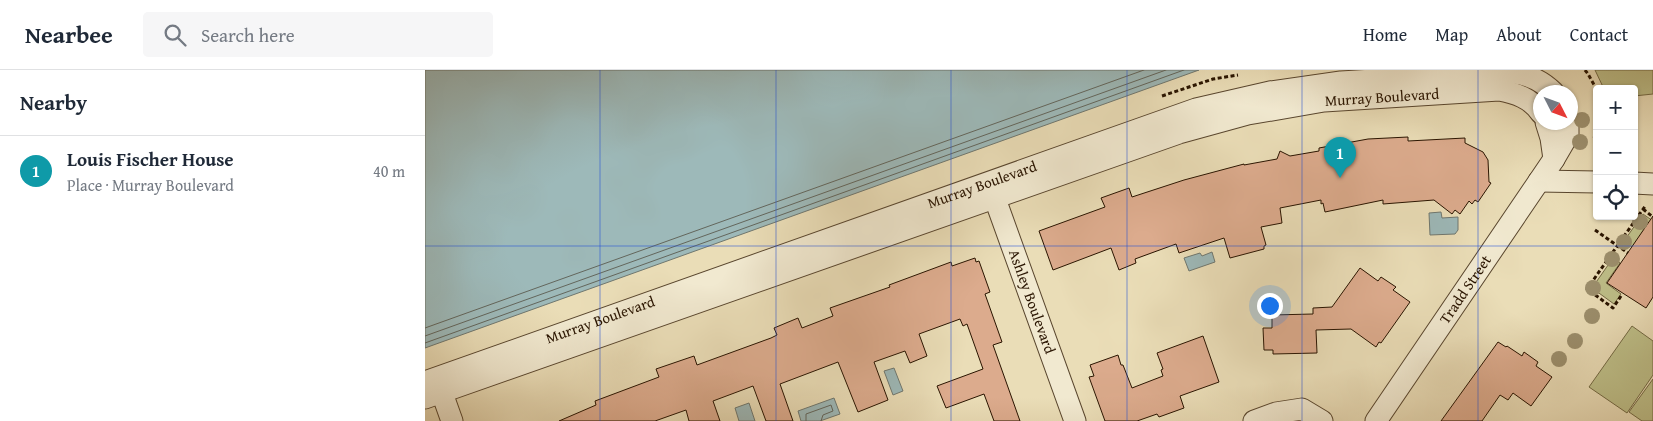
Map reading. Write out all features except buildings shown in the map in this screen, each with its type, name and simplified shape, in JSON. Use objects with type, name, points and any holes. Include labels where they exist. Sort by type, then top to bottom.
[{"type":"street","name":"Murray Boulevard","points":[[432,388],[992,190],[1196,109],[1271,92],[1341,82],[1517,72],[1536,79],[1544,85]]},
{"type":"street","name":"Murray Boulevard","points":[[992,190],[1179,132],[1248,114],[1324,101],[1499,90],[1513,93],[1533,104]]},
{"type":"street","points":[[1548,130],[1554,159]]},
{"type":"street","points":[[1554,159],[1568,135],[1568,130]]},
{"type":"street","name":"Tradd Street","points":[[1376,421],[1554,159]]},
{"type":"street","points":[[1539,181],[1593,182]]},
{"type":"street","points":[[1638,186],[1650,193]]},
{"type":"street","name":"Ashley Boulevard","points":[[992,190],[1075,421]]},
{"type":"street","points":[[432,388],[452,421]]},
{"type":"street","points":[[1254,421],[1276,412],[1303,409],[1322,421]]},
{"type":"path","points":[[1585,70],[1594,85]]},
{"type":"path","points":[[1621,296],[1613,308],[1587,289],[1643,209],[1650,193]]},
{"type":"path","points":[[1643,209],[1653,216]]},
{"type":"path","points":[[1595,230],[1628,253]]},
{"type":"green space","points":[[1595,70],[1653,70],[1653,94],[1638,96],[1638,85],[1602,85]]},
{"type":"green space","points":[[1643,214],[1653,221],[1632,247],[1624,241]]},
{"type":"green space","points":[[1613,258],[1620,263],[1606,283],[1621,294],[1614,304],[1592,288]]},
{"type":"green space","points":[[1632,326],[1653,341],[1653,375],[1627,413],[1589,387]]},
{"type":"green space","points":[[1653,379],[1653,421],[1642,421],[1629,412]]},
{"type":"water","points":[[425,70],[1199,70],[425,348]]},
{"type":"water","points":[[1441,212],[1442,218],[1458,217],[1458,230],[1455,234],[1430,235],[1429,213]]},
{"type":"water","points":[[1212,252],[1215,262],[1189,271],[1184,258],[1200,253],[1202,256]]},
{"type":"water","points":[[894,368],[903,391],[893,395],[884,371]]},
{"type":"water","points":[[834,398],[840,414],[820,421],[801,421],[798,411]]},
{"type":"water","points":[[749,403],[755,421],[739,421],[735,408]]},
{"type":"place","name":"Louis Fischer House","points":[[1340,178]]}]
